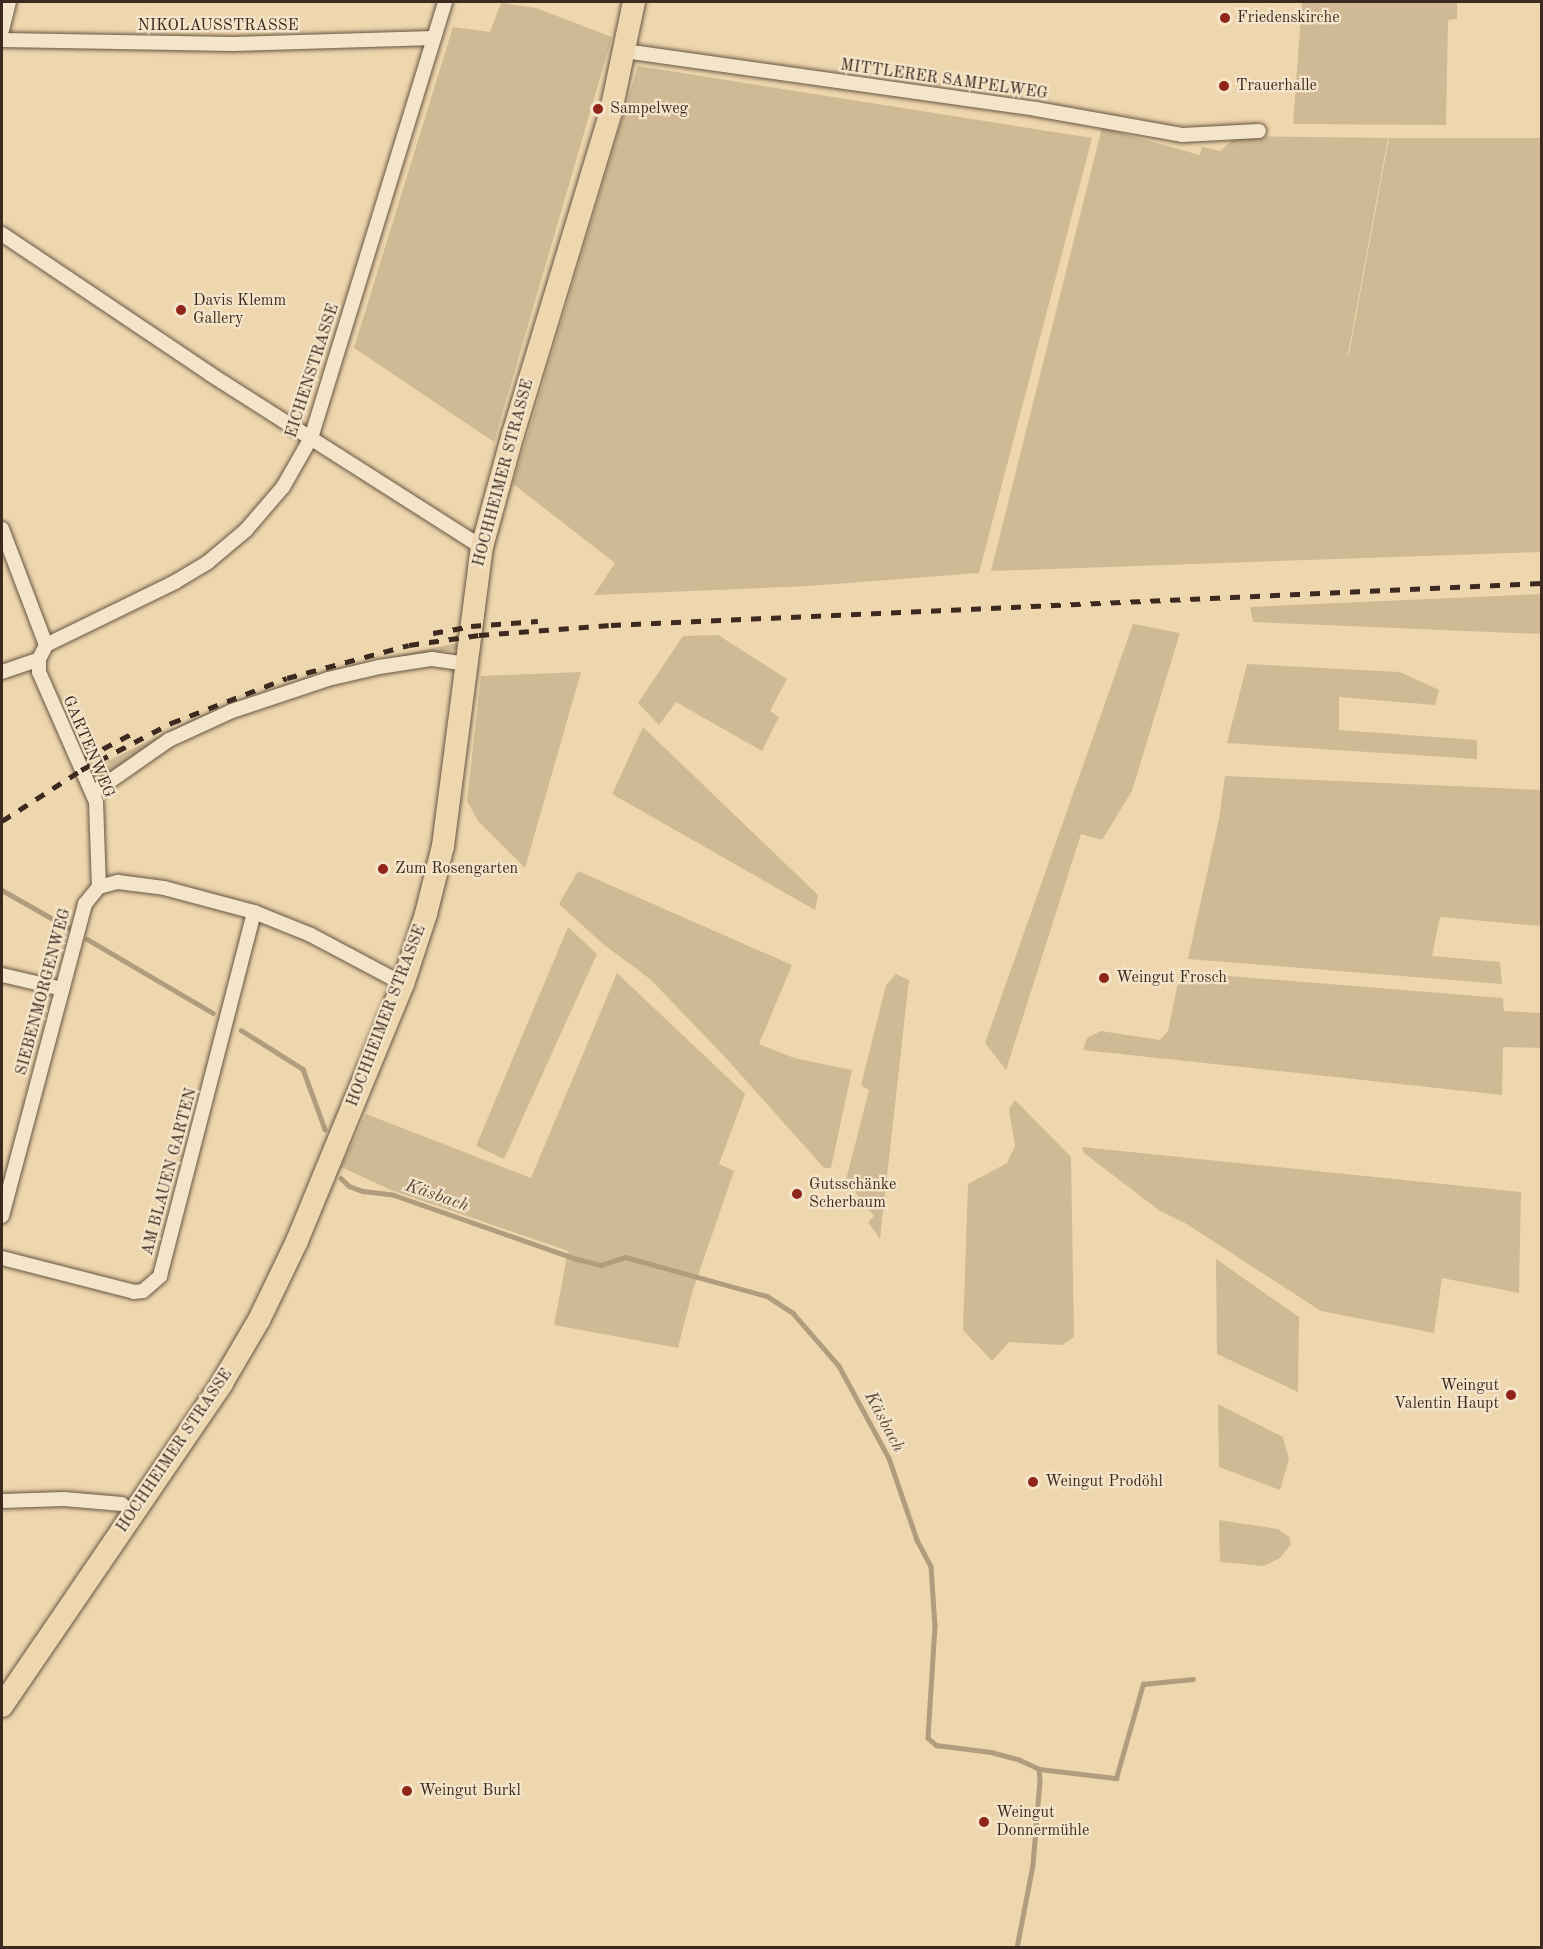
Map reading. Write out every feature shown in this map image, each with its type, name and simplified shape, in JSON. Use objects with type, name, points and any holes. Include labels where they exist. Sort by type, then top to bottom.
[{"type":"main road","name":"HOCHHEIMER STRASSE","points":[[2,1706],[222,1383],[260,1320],[297,1240],[403,984],[426,914],[442,846],[482,547],[513,434],[610,111],[634,2]]},
{"type":"street","points":[[2,30],[9,2]]},
{"type":"street","name":"EICHENSTRASSE","points":[[46,645],[175,582],[225,549],[266,509],[283,487],[311,438],[445,2]]},
{"type":"street","name":"NIKOLAUSSTRASSE","points":[[2,40],[233,44],[434,38]]},
{"type":"street","name":"MITTLERER SAMPELWEG","points":[[624,51],[1036,109],[1182,135],[1259,131]]},
{"type":"street","points":[[2,234],[210,374],[482,547]]},
{"type":"street","points":[[2,529],[46,645],[39,658],[2,672]]},
{"type":"street","name":"GARTENWEG","points":[[39,658],[39,672],[93,793],[98,817],[99,887]]},
{"type":"street","points":[[93,793],[169,740],[232,711],[328,679],[379,667],[432,659],[467,664]]},
{"type":"street","points":[[99,887],[118,882],[164,888],[254,912],[311,935],[403,984]]},
{"type":"street","name":"SIEBENMORGENWEG","points":[[2,1216],[85,904],[99,887]]},
{"type":"street","name":"AM BLAUEN GARTEN","points":[[2,1258],[134,1292],[143,1292],[153,1286],[160,1276],[254,912]]},
{"type":"street","points":[[2,975],[62,989]]},
{"type":"street","points":[[2,1501],[64,1499],[122,1504]]},
{"type":"shaded area","points":[[1302,2],[1457,2],[1457,19],[1448,20],[1446,125],[1293,124]]},
{"type":"shaded area","points":[[501,3],[536,8],[612,37],[494,442],[354,348],[453,27],[490,32]]},
{"type":"shaded area","points":[[638,66],[1092,138],[979,573],[809,586],[594,595],[615,563],[513,484]]},
{"type":"shaded area","points":[[1102,128],[1200,155],[1202,147],[1220,151],[1237,136],[1388,138],[1348,354],[1417,368],[1349,354],[1389,138],[1541,138],[1541,552],[991,571]]},
{"type":"shaded area","points":[[1541,594],[1541,634],[1253,622],[1250,607]]},
{"type":"shaded area","points":[[1133,624],[1180,633],[1132,791],[1102,840],[1081,834],[1006,1070],[985,1043]]},
{"type":"shaded area","points":[[718,635],[787,679],[770,711],[779,717],[762,751],[676,702],[659,725],[638,703],[683,636]]},
{"type":"shaded area","points":[[457,643],[457,650],[418,655],[244,702],[99,784],[87,771],[198,717],[243,699],[331,670]]},
{"type":"shaded area","points":[[1247,664],[1400,672],[1439,690],[1435,705],[1339,697],[1339,730],[1477,740],[1477,759],[1227,743]]},
{"type":"shaded area","points":[[581,672],[525,868],[478,821],[467,801],[481,676]]},
{"type":"shaded area","points":[[643,727],[818,895],[815,910],[612,794]]},
{"type":"shaded area","points":[[1225,776],[1541,790],[1541,926],[1440,917],[1432,956],[1500,962],[1502,984],[1188,959],[1219,819]]},
{"type":"shaded area","points":[[578,871],[792,965],[759,1044],[794,1058],[852,1070],[831,1168],[824,1168],[725,1057],[650,979],[603,944],[559,904]]},
{"type":"shaded area","points":[[568,927],[597,954],[504,1159],[476,1146]]},
{"type":"shaded area","points":[[1180,972],[1503,998],[1504,1011],[1541,1013],[1541,1048],[1503,1047],[1502,1095],[1083,1050],[1087,1038],[1101,1031],[1160,1040],[1168,1031]]},
{"type":"shaded area","points":[[617,973],[745,1094],[719,1164],[734,1171],[692,1293],[678,1348],[554,1325],[568,1251],[391,1190],[341,1167],[366,1114],[531,1178]]},
{"type":"shaded area","points":[[896,974],[909,980],[880,1239],[868,1222],[874,1216],[846,1180],[869,1090],[861,1085],[886,985]]},
{"type":"shaded area","points":[[1015,1100],[1071,1157],[1074,1337],[1062,1345],[1009,1342],[992,1361],[963,1330],[968,1184],[1007,1163],[1015,1146],[1009,1109]]},
{"type":"shaded area","points":[[1082,1147],[1521,1192],[1519,1293],[1442,1278],[1434,1333],[1321,1311],[1185,1223],[1160,1211],[1084,1153]]},
{"type":"shaded area","points":[[1216,1259],[1299,1317],[1298,1392],[1217,1354]]},
{"type":"shaded area","points":[[1218,1404],[1283,1437],[1289,1459],[1280,1490],[1219,1467]]},
{"type":"shaded area","points":[[1219,1520],[1278,1529],[1289,1537],[1291,1544],[1280,1558],[1264,1566],[1220,1562]]},
{"type":"waterway","name":"Käsbach","points":[[2,890],[69,928]]},
{"type":"waterway","name":"Käsbach","points":[[87,939],[213,1013]]},
{"type":"waterway","name":"Käsbach","points":[[241,1030],[303,1069],[325,1129]]},
{"type":"waterway","name":"Käsbach","points":[[341,1178],[349,1186],[363,1191],[394,1195],[577,1259],[601,1265],[625,1257],[767,1296],[793,1313],[839,1366],[889,1458],[917,1540],[931,1566],[935,1626],[928,1738],[936,1745],[991,1752],[1020,1760],[1039,1769],[1033,1865],[1017,1948]]},
{"type":"waterway","points":[[1039,1769],[1116,1778],[1143,1684],[1193,1679]]},
{"type":"railway","points":[[2,821],[81,770],[171,723],[287,678],[409,645],[479,635],[611,625],[1542,583]]},
{"type":"railway","points":[[433,633],[471,626],[538,621]]},
{"type":"railway","points":[[85,758],[133,733]]},
{"type":"place","name":"Friedenskirche","points":[[1225,18]]},
{"type":"place","name":"Trauerhalle","points":[[1224,86]]},
{"type":"place","name":"Sampelweg","points":[[598,109]]},
{"type":"place","name":"Davis Klemm Gallery","points":[[181,310]]},
{"type":"place","name":"Zum Rosengarten","points":[[383,869]]},
{"type":"place","name":"Weingut Frosch","points":[[1104,978]]},
{"type":"place","name":"Gutsschänke Scherbaum","points":[[797,1194]]},
{"type":"place","name":"Weingut Valentin Haupt","points":[[1511,1395]]},
{"type":"place","name":"Weingut Prodöhl","points":[[1033,1482]]},
{"type":"place","name":"Weingut Burkl","points":[[407,1791]]},
{"type":"place","name":"Weingut Donnermühle","points":[[984,1822]]}]
